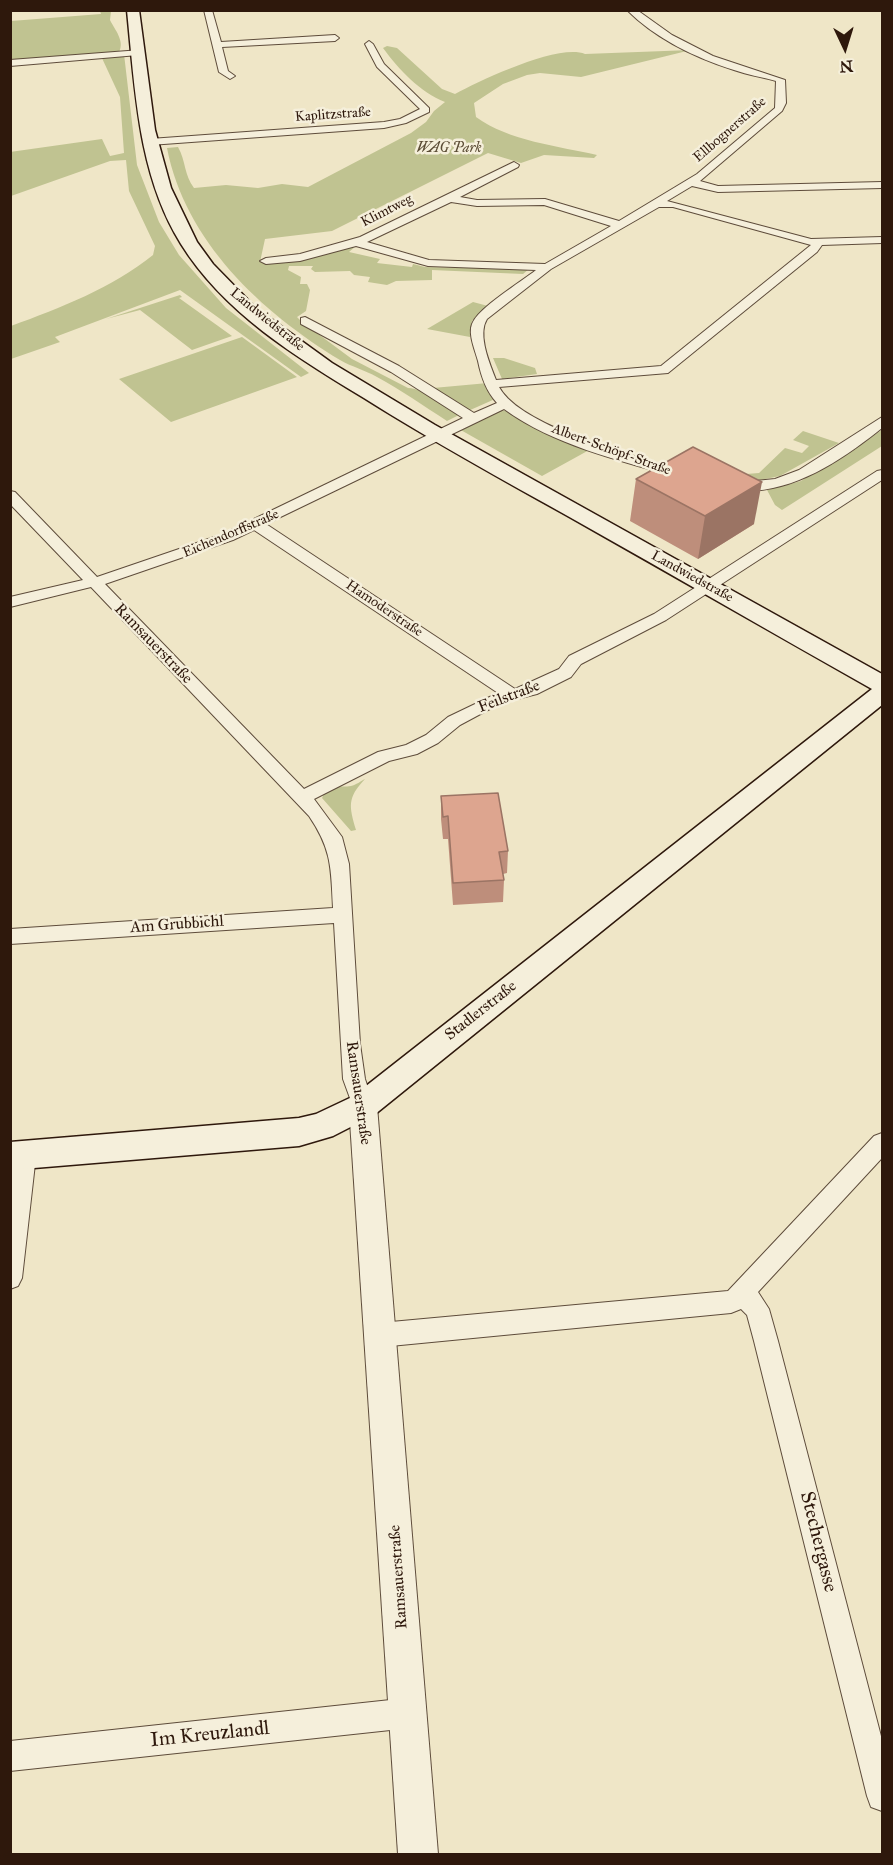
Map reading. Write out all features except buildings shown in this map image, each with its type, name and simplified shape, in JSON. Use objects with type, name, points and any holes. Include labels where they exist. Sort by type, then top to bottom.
[{"type":"main road","name":"Landwiedstraße","points":[[134,10],[150,142],[158,179],[180,227],[195,252],[228,289],[271,327],[311,356],[439,435],[882,684]]},
{"type":"main road","name":"Stadlerstraße","points":[[18,1156],[299,1132],[322,1126],[363,1106],[882,693]]},
{"type":"street","points":[[208,10],[224,72],[230,76]]},
{"type":"street","name":"Ellbognerstraße","points":[[631,10],[651,28],[686,46],[742,70],[780,80],[781,103],[778,109],[691,182],[661,200],[662,204]]},
{"type":"street","points":[[217,45],[335,38]]},
{"type":"street","name":"Kaplitzstraße","points":[[150,142],[374,126],[403,121],[426,110],[380,65],[369,44]]},
{"type":"street","points":[[10,63],[138,52]]},
{"type":"street","name":"Klimtweg","points":[[266,261],[318,255],[359,243],[514,165]]},
{"type":"street","points":[[691,182],[718,189],[882,185]]},
{"type":"street","points":[[445,198],[477,203],[545,202],[619,225]]},
{"type":"street","points":[[662,204],[818,243],[882,240]]},
{"type":"street","name":"Albert-Schöpf-Straße","points":[[662,204],[653,206],[547,267],[479,321],[477,334],[492,384],[505,404],[526,418],[604,450],[696,479]]},
{"type":"street","points":[[359,243],[428,263],[547,267]]},
{"type":"street","points":[[492,384],[664,370],[813,250],[818,243]]},
{"type":"street","name":"Landwiedstraße","points":[[304,321],[394,369],[473,418]]},
{"type":"street","points":[[439,435],[505,404]]},
{"type":"street","points":[[717,484],[752,487],[790,481],[816,468],[882,421]]},
{"type":"street","name":"Eichendorffstraße","points":[[10,602],[93,583],[196,550],[257,525],[439,435]]},
{"type":"street","name":"Feilstraße","points":[[302,797],[384,756],[411,750],[432,739],[454,721],[495,699],[531,690],[565,673],[575,660],[648,624],[882,474]]},
{"type":"street","name":"Ramsauerstraße","points":[[10,495],[302,797],[333,837],[340,864],[350,1044],[354,1079],[363,1106],[418,1854]]},
{"type":"street","name":"Hamoderstraße","points":[[257,525],[511,694]]},
{"type":"street","name":"Am Grubbichl","points":[[10,937],[343,915]]},
{"type":"street","points":[[380,1335],[717,1305],[736,1300],[753,1279],[882,1143]]},
{"type":"street","points":[[10,1278],[18,1156]]},
{"type":"street","name":"Stechergasse","points":[[743,1293],[757,1309],[766,1341],[882,1796]]},
{"type":"street","name":"Im Kreuzlandl","points":[[10,1756],[409,1713]]},
{"type":"green space","points":[[100,11],[111,11],[110,20],[121,44],[119,52],[11,62],[11,21],[101,14]]},
{"type":"green space","name":"WAG Park","points":[[387,46],[397,48],[442,89],[455,94],[520,65],[557,54],[691,50],[581,77],[540,73],[527,75],[503,84],[474,103],[476,117],[503,132],[534,142],[597,155],[594,158],[544,155],[521,163],[488,153],[332,231],[265,239],[260,262],[314,257],[356,246],[349,252],[380,259],[377,263],[412,267],[413,264],[425,267],[529,269],[523,274],[432,270],[432,280],[396,281],[387,285],[368,282],[370,277],[354,275],[350,271],[315,272],[311,269],[313,266],[289,266],[288,270],[301,277],[300,284],[307,284],[310,290],[306,311],[297,317],[302,322],[352,359],[408,388],[428,394],[459,415],[447,421],[386,382],[340,360],[282,320],[255,296],[209,243],[191,214],[176,182],[167,148],[178,147],[188,178],[194,188],[226,185],[258,188],[282,184],[308,187],[411,133],[426,122],[445,102],[411,80],[383,48]]},
{"type":"green space","points":[[124,54],[137,165],[159,222],[179,255],[226,308],[309,373],[301,377],[180,290],[55,337],[60,342],[11,359],[11,326],[103,287],[153,255],[155,246],[129,191],[126,160],[110,161],[11,196],[10,152],[102,139],[110,156],[124,153],[120,97],[101,56]]},
{"type":"green space","points":[[180,295],[182,297],[179,298],[232,336],[192,350],[140,310],[106,319]]},
{"type":"green space","points":[[473,302],[488,306],[472,321],[470,337],[427,329]]},
{"type":"green space","points":[[242,337],[297,377],[171,422],[119,379]]},
{"type":"green space","points":[[493,358],[504,358],[535,368],[537,374],[502,379]]},
{"type":"green space","points":[[488,383],[495,399],[468,411],[433,388]]},
{"type":"green space","points":[[499,410],[507,411],[591,449],[542,476],[459,429]]},
{"type":"green space","points":[[882,430],[882,446],[782,510],[775,505],[767,490],[801,481]]},
{"type":"green space","points":[[803,431],[839,443],[780,476],[755,481],[708,477],[759,473],[785,448],[802,453],[809,446],[793,440]]},
{"type":"green space","points":[[365,779],[352,797],[351,808],[356,830],[351,831],[322,798],[331,788],[351,786]]}]
